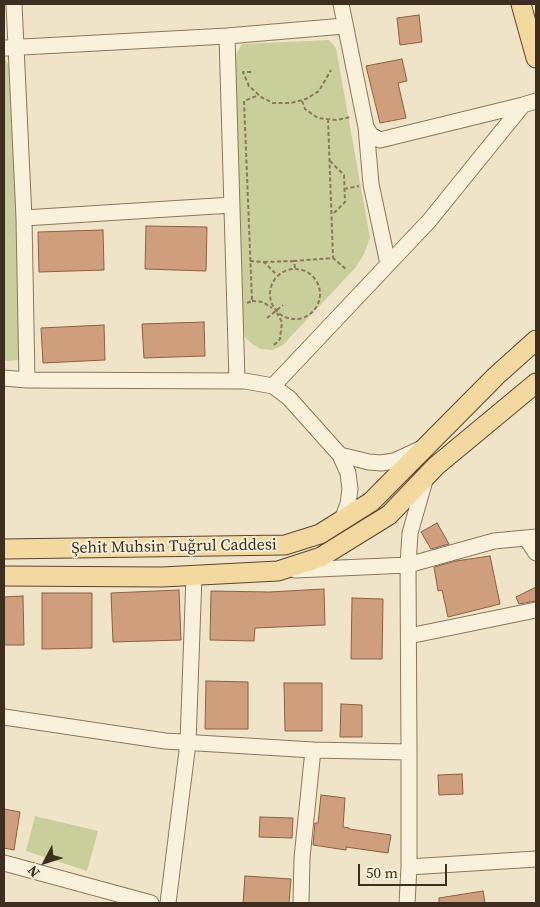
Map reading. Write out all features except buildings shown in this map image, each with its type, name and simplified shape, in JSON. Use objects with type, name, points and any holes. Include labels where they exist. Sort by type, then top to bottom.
[{"type":"main road","points":[[521,4],[536,58]]},
{"type":"main road","name":"Şehit Muhsin Tuğrul Caddesi","points":[[4,549],[285,545],[320,534],[370,502],[496,376],[536,340]]},
{"type":"main road","name":"Şehit Muhsin Tuğrul Caddesi","points":[[4,576],[162,577],[278,571],[322,557],[389,515],[427,474],[536,383]]},
{"type":"street","points":[[14,4],[10,47],[24,218],[27,380]]},
{"type":"street","points":[[340,4],[364,121],[371,184],[388,264]]},
{"type":"street","points":[[10,47],[227,36],[344,26]]},
{"type":"street","points":[[227,36],[237,381]]},
{"type":"street","points":[[364,121],[371,135],[380,140],[530,103]]},
{"type":"street","points":[[273,386],[429,220],[530,103]]},
{"type":"street","points":[[24,218],[232,205]]},
{"type":"street","points":[[4,378],[27,380],[237,381],[273,386],[290,398],[340,455],[348,473],[350,489],[348,504],[342,520]]},
{"type":"street","points":[[340,455],[381,463],[394,461],[426,446]]},
{"type":"street","points":[[407,903],[409,867],[408,565],[410,533],[427,474]]},
{"type":"street","points":[[278,571],[408,565],[494,542],[531,538],[536,554]]},
{"type":"street","points":[[168,903],[188,743],[194,575]]},
{"type":"street","points":[[409,636],[536,610]]},
{"type":"street","points":[[4,717],[188,743],[313,750],[409,752]]},
{"type":"street","points":[[301,903],[302,858],[313,750]]},
{"type":"street","points":[[409,867],[536,859]]},
{"type":"street","points":[[4,863],[151,903]]},
{"type":"path","points":[[251,72],[243,72],[249,86],[258,95],[273,103],[291,103],[302,100],[319,91],[331,70]]},
{"type":"path","points":[[252,301],[244,101],[258,95]]},
{"type":"path","points":[[302,100],[305,109],[318,118],[364,121]]},
{"type":"path","points":[[328,119],[333,258]]},
{"type":"path","points":[[329,161],[344,175],[345,202],[332,215]]},
{"type":"path","points":[[250,261],[294,261],[333,258],[347,270]]},
{"type":"path","points":[[294,261],[295,268]]},
{"type":"path","points":[[264,262],[277,276]]},
{"type":"path","points":[[235,307],[252,301],[263,302],[276,311],[284,318],[300,320],[307,317],[318,305],[320,289],[317,281],[311,274],[295,268],[286,270],[273,280],[269,289],[269,298],[276,311],[282,322],[280,339],[274,345]]},
{"type":"path","points":[[267,318],[283,305]]},
{"type":"green space","points":[[329,40],[336,48],[370,238],[364,254],[356,267],[283,345],[273,350],[261,349],[245,337],[243,321],[235,56],[242,44]]},
{"type":"green space","points":[[4,57],[9,66],[23,360],[4,361]]},
{"type":"green space","points":[[35,816],[98,831],[87,871],[26,851]]}]
